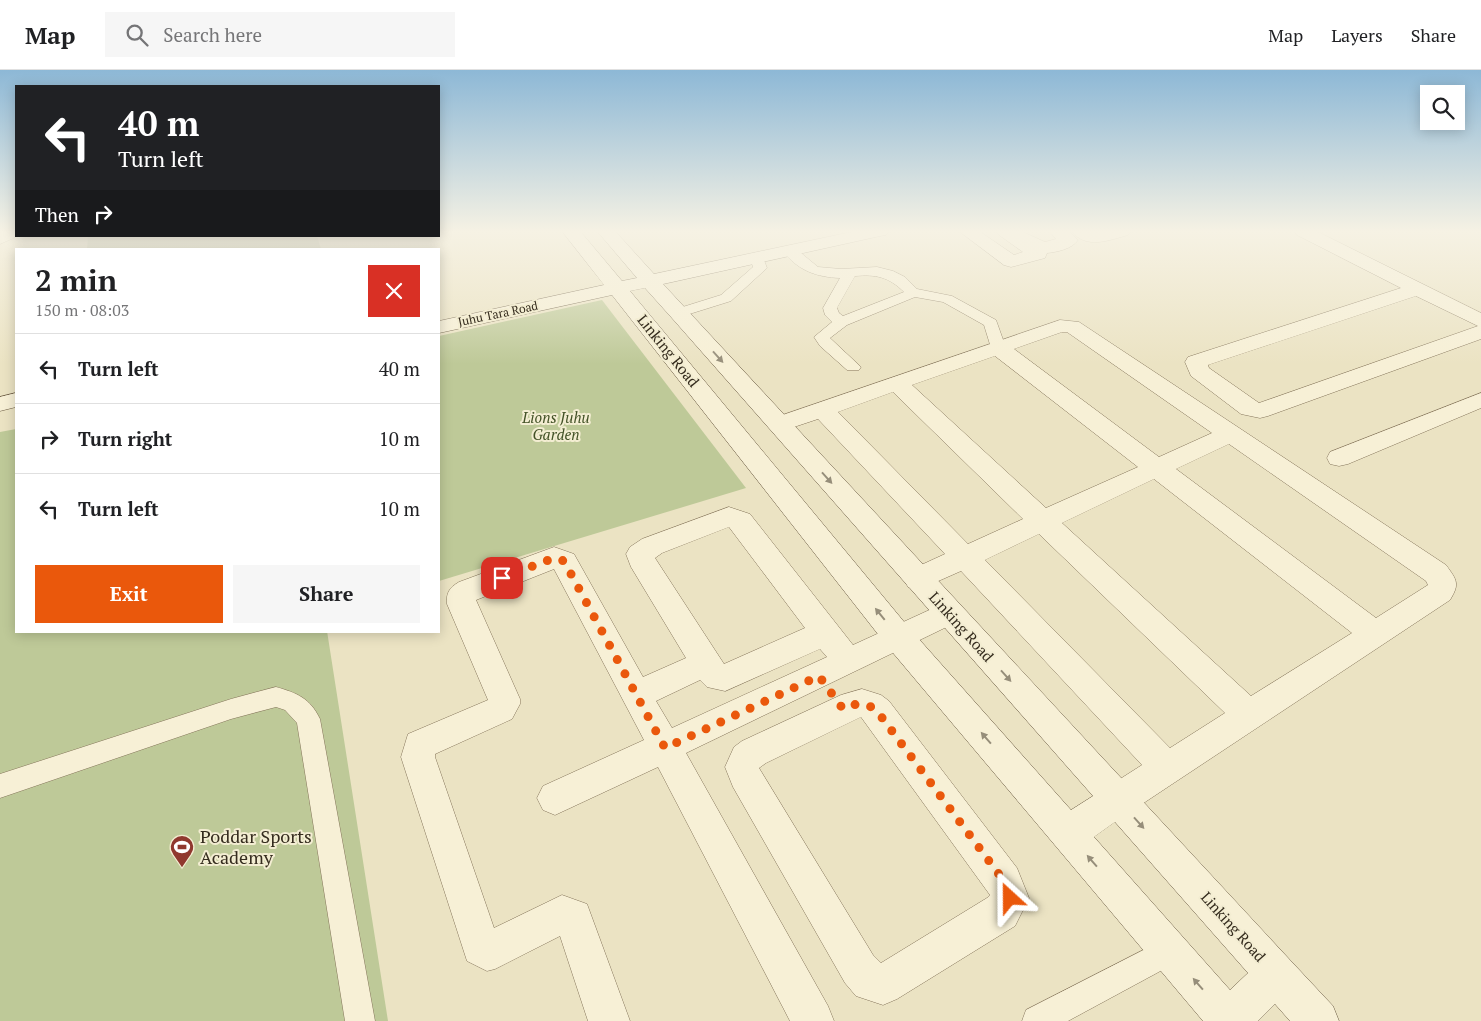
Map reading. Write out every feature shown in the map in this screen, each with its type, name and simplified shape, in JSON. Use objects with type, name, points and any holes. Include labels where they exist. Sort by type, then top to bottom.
[{"type":"street","name":"Linking Road","points":[[625,275],[684,320],[1318,1021]]},
{"type":"street","name":"Linking Road","points":[[627,275],[657,337],[899,638],[1229,1020]]},
{"type":"street","name":"Juhu Tara Road","points":[[440,327],[647,275]]},
{"type":"street","name":"Juhu Tara Road","points":[[440,311],[651,275]]},
{"type":"street","points":[[1380,275],[1480,329]]},
{"type":"street","points":[[1409,292],[1196,362],[1198,371],[1249,409],[1260,411],[1480,329]]},
{"type":"street","points":[[657,337],[684,320]]},
{"type":"street","points":[[779,424],[1060,326],[1072,326],[1436,573],[1442,581],[1443,587],[1440,592],[1068,832]]},
{"type":"street","points":[[998,348],[1376,634]]},
{"type":"street","points":[[896,383],[1250,716]]},
{"type":"street","points":[[0,404],[15,400]]},
{"type":"street","points":[[1339,458],[1481,400]]},
{"type":"street","points":[[822,409],[1167,768]]},
{"type":"street","points":[[0,419],[15,415]]},
{"type":"street","points":[[918,579],[1232,433]]},
{"type":"street","points":[[824,633],[722,679],[714,676],[641,560],[640,554],[644,549],[723,519],[730,517],[740,521],[848,662]]},
{"type":"street","points":[[609,1021],[573,918],[562,914],[495,949],[487,951],[481,947],[418,757],[420,745],[501,709],[504,704],[504,699],[462,604],[461,595],[469,590],[554,558],[564,561],[813,1021]]},
{"type":"street","points":[[556,798],[819,676],[949,613]]},
{"type":"street","points":[[636,695],[706,663]]},
{"type":"street","points":[[819,676],[843,709]]},
{"type":"street","points":[[862,703],[870,705],[877,711],[1004,881],[1010,898],[1001,912],[883,985],[870,982],[859,969],[745,776],[742,767],[746,758],[754,752],[843,709],[862,703]]},
{"type":"street","points":[[1229,1020],[1276,974]]},
{"type":"lane","points":[[684,320],[726,298],[752,275]]},
{"type":"lane","points":[[842,322],[832,315],[830,308],[849,275]]},
{"type":"lane","points":[[893,275],[912,292],[948,299],[991,323],[998,348]]},
{"type":"lane","points":[[853,367],[825,344],[822,337],[842,322],[908,296],[912,292]]},
{"type":"lane","points":[[0,786],[231,708],[276,697],[293,702],[308,719],[360,1021]]},
{"type":"lane","points":[[1037,1021],[1169,951]]},
{"type":"green space","name":"Lions Juhu Garden","points":[[602,300],[746,488],[440,581],[440,336]]},
{"type":"green space","name":"Poddar Sports Academy","points":[[15,429],[15,633],[327,633],[388,1021],[0,1021],[0,432]]},
{"type":"place","name":"Poddar Sports Academy","points":[[182,868]]},
{"type":"route","points":[[502,578],[554,558],[564,561],[665,748],[819,676],[843,709],[862,703],[870,705],[877,711],[1004,881],[1010,898]]}]
